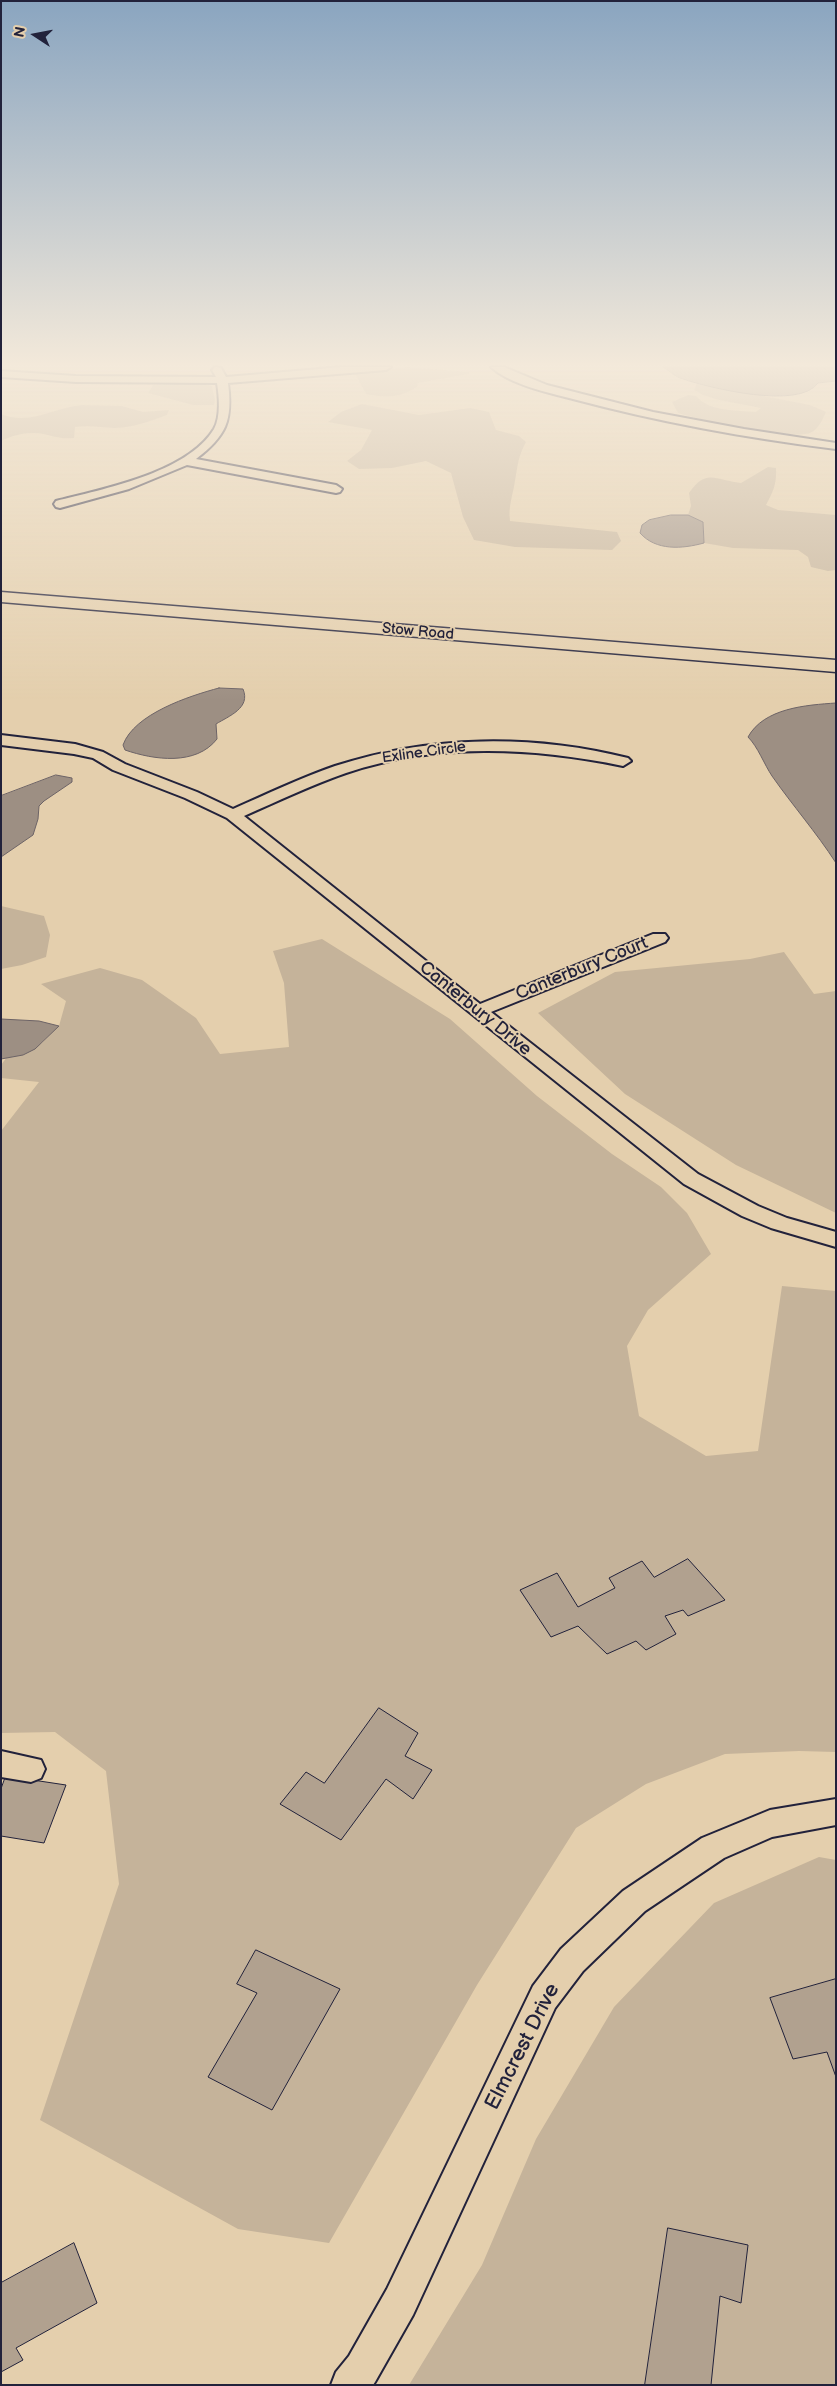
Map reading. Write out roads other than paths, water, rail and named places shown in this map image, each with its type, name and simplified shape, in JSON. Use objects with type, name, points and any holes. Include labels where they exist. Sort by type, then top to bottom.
[{"type":"street","points":[[60,504],[145,478]]},
{"type":"street","points":[[279,478],[336,489]]},
{"type":"street","name":"Stow Road","points":[[1,596],[836,666]]},
{"type":"street","name":"Canterbury Drive","points":[[1,740],[11,749],[119,767],[191,795],[234,815],[691,1179],[750,1211],[779,1223],[836,1240]]},
{"type":"street","name":"Exline Circle","points":[[234,815],[289,790],[357,764],[436,749],[491,746],[530,747],[561,750],[623,761]]},
{"type":"street","name":"Canterbury Court","points":[[478,1011],[659,938]]},
{"type":"street","points":[[1,1764],[31,1769]]},
{"type":"street","name":"Elmcrest Drive","points":[[349,2385],[362,2369],[400,2302],[544,1997],[572,1960],[634,1901],[713,1848],[770,1824],[836,1812]]}]
